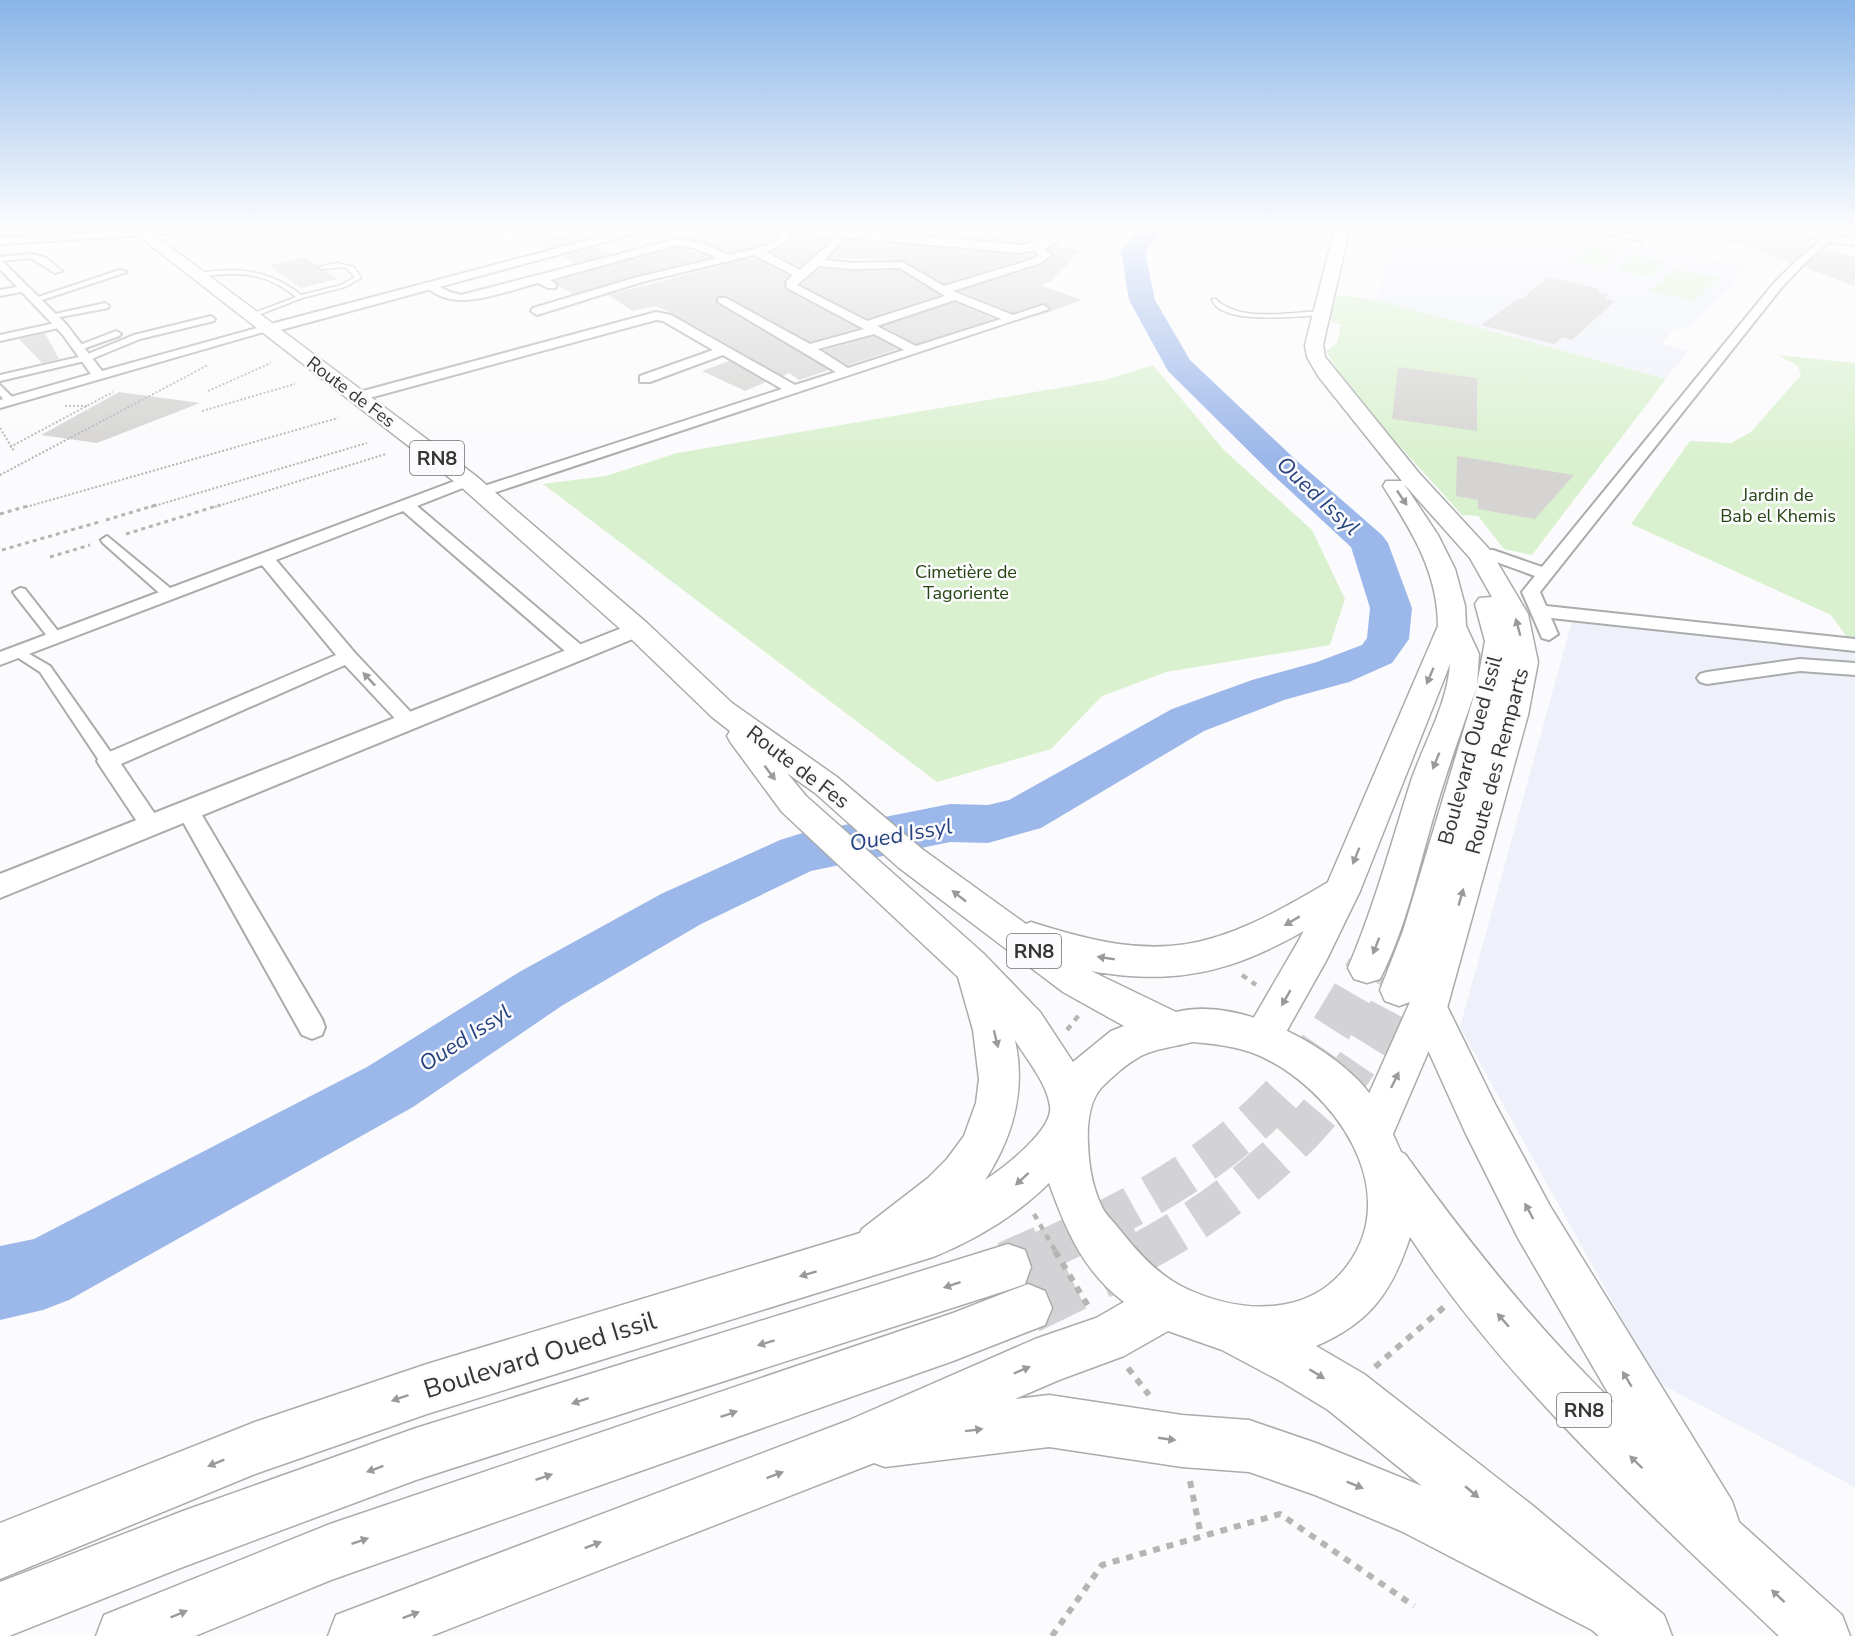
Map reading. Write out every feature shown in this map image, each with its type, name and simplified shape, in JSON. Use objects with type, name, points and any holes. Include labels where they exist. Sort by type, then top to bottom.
[{"type":"main road","name":"Route de Fes","points":[[233,303],[474,487],[637,629],[722,710],[826,785],[910,858],[999,927],[1076,981],[1120,1006],[1167,1027]]},
{"type":"main road","name":"Route des Remparts","points":[[1314,303],[1314,345],[1318,363],[1444,516],[1481,555],[1515,614],[1524,662],[1513,716],[1414,999],[1376,1144]]},
{"type":"main road","name":"Route des Remparts","points":[[1262,1038],[1313,950],[1342,891],[1452,626],[1449,591],[1429,538],[1389,478],[1298,358],[1294,345],[1315,303]]},
{"type":"main road","name":"Boulevard Oued Issil","points":[[1414,999],[1421,931],[1463,788],[1473,744],[1488,701],[1499,641],[1495,622],[1444,516]]},
{"type":"main road","name":"Boulevard Oued Issil","points":[[1367,968],[1383,929],[1428,779],[1463,685],[1465,654],[1452,626]]},
{"type":"main road","name":"Route de Fes","points":[[722,710],[794,804],[970,964],[1026,1024],[1055,1068],[1068,1122]]},
{"type":"main road","points":[[999,927],[1088,955],[1130,962],[1178,964],[1222,954],[1272,933],[1342,891]]},
{"type":"main road","points":[[864,1256],[962,1174],[982,1144],[994,1115],[1000,1085],[999,1051],[991,1018],[970,964]]},
{"type":"main road","points":[[1414,999],[1534,1222],[1734,1555]]},
{"type":"main road","name":"RN8","points":[[1376,1144],[1390,1189],[1390,1224],[1379,1263],[1360,1291],[1333,1313],[1299,1327],[1260,1332],[1227,1328],[1192,1318],[1165,1305],[1122,1272],[1089,1232],[1070,1188],[1068,1122],[1085,1079],[1105,1056],[1137,1036],[1167,1027],[1211,1026],[1262,1038],[1293,1053],[1327,1078],[1348,1099],[1376,1144],[1418,1213],[1472,1282],[1581,1407],[1634,1461],[1821,1636]]},
{"type":"main road","name":"Boulevard Oued Issil","points":[[0,1551],[255,1448],[416,1392],[933,1234],[978,1210],[1017,1184],[1068,1122]]},
{"type":"main road","points":[[0,1611],[183,1539],[416,1454],[1018,1287],[953,1337],[330,1552],[125,1636]]},
{"type":"main road","points":[[357,1636],[854,1445],[1053,1356],[1107,1339],[1165,1305]]},
{"type":"main road","name":"RN8","points":[[1227,1328],[1300,1364],[1346,1392],[1513,1524],[1629,1624]]},
{"type":"main road","points":[[854,1445],[1049,1421],[1182,1441],[1249,1446],[1316,1469],[1420,1512],[1629,1624]]},
{"type":"street","points":[[40,303],[99,376]]},
{"type":"street","points":[[0,388],[5,402],[118,371],[260,323],[351,303]]},
{"type":"street","points":[[537,311],[561,303]]},
{"type":"street","points":[[728,303],[808,348],[847,373]]},
{"type":"street","points":[[822,303],[915,351]]},
{"type":"street","points":[[808,348],[870,328],[925,303]]},
{"type":"street","points":[[977,303],[1013,319]]},
{"type":"street","points":[[1549,634],[1531,592],[1763,303]]},
{"type":"street","points":[[0,338],[105,306]]},
{"type":"street","points":[[0,659],[406,505],[474,487],[793,390],[1043,309]]},
{"type":"street","points":[[357,397],[650,316],[667,318],[793,390]]},
{"type":"street","points":[[0,378],[82,353],[211,319]]},
{"type":"street","points":[[82,353],[141,327]]},
{"type":"street","points":[[645,379],[722,351]]},
{"type":"street","points":[[406,505],[580,654]]},
{"type":"street","points":[[107,540],[170,595]]},
{"type":"street","points":[[1481,555],[1493,555],[1545,574]]},
{"type":"street","points":[[266,560],[348,657],[410,722]]},
{"type":"street","points":[[20,592],[56,638]]},
{"type":"street","points":[[1539,611],[1855,645]]},
{"type":"street","points":[[0,886],[580,654],[637,629]]},
{"type":"street","points":[[19,652],[45,669],[152,826]]},
{"type":"street","points":[[108,761],[348,657]]},
{"type":"street","points":[[1707,678],[1761,668],[1816,663],[1855,669]]},
{"type":"street","points":[[188,811],[312,1027]]},
{"type":"lane","points":[[260,323],[290,303]]},
{"type":"lane","points":[[1217,303],[1221,308],[1236,313],[1267,315],[1312,313]]},
{"type":"path","points":[[0,475],[212,363]]},
{"type":"path","points":[[208,391],[271,363]]},
{"type":"path","points":[[10,447],[120,389],[126,380],[118,371]]},
{"type":"path","points":[[202,411],[295,384]]},
{"type":"path","points":[[0,514],[338,418]]},
{"type":"path","points":[[0,428],[14,451]]},
{"type":"path","points":[[2,550],[367,443]]},
{"type":"path","points":[[50,557],[386,454]]},
{"type":"path","points":[[1237,972],[1282,1004]]},
{"type":"path","points":[[1017,1184],[1107,1339]]},
{"type":"path","points":[[1346,1392],[1472,1282]]},
{"type":"path","points":[[1052,1636],[1102,1565],[1280,1514],[1414,1606]]},
{"type":"shaded area","points":[[1390,303],[1713,303],[1688,328],[1675,329],[1661,343],[1688,351],[1666,379]]},
{"type":"shaded area","points":[[1572,621],[1855,652],[1855,1487],[1657,1382],[1460,1027]]},
{"type":"green space","points":[[1335,303],[1390,303],[1666,379],[1532,555],[1504,549],[1478,516],[1462,515],[1349,390],[1326,351],[1337,343],[1341,325],[1328,320]]},
{"type":"green space","name":"Jardin de Bab el Khemis","points":[[1777,355],[1855,363],[1855,638],[1847,637],[1831,615],[1631,524],[1690,441],[1731,443],[1751,432],[1801,375],[1798,366]]},
{"type":"green space","name":"Cimetière de Tagoriente","points":[[1153,365],[1224,450],[1312,530],[1345,599],[1330,645],[1166,672],[1102,696],[1051,749],[937,782],[543,484],[606,476],[677,453],[1105,380]]},
{"type":"building","points":[[621,303],[717,303],[829,370],[799,380],[789,373],[783,376],[672,313],[655,306],[633,311]]},
{"type":"building","points":[[740,303],[811,303],[858,328],[810,342]]},
{"type":"building","points":[[837,303],[915,303],[867,319]]},
{"type":"building","points":[[951,303],[958,303],[994,319],[916,344],[883,326]]},
{"type":"building","points":[[990,303],[1041,303],[1013,313]]},
{"type":"building","points":[[1043,303],[1073,303],[1032,318],[1051,308]]},
{"type":"building","points":[[1511,303],[1612,303],[1572,340],[1562,337],[1554,344],[1481,325]]},
{"type":"building","points":[[45,333],[59,359],[42,363],[19,339]]},
{"type":"building","points":[[874,336],[898,349],[848,365],[824,350]]},
{"type":"building","points":[[729,361],[766,382],[745,391],[702,371]]},
{"type":"building","points":[[1398,367],[1477,378],[1477,431],[1392,419]]},
{"type":"building","points":[[119,392],[200,403],[97,443],[41,435]]},
{"type":"building","points":[[1457,456],[1574,475],[1535,519],[1478,509],[1478,500],[1456,496]]},
{"type":"waterway","name":"Oued Issyl","points":[[0,1283],[43,1274],[390,1087],[542,988],[681,909],[799,854],[950,823],[988,824],[1023,815],[1044,805],[1188,720],[1268,690],[1333,672],[1377,654],[1388,639],[1391,608],[1369,543],[1285,468],[1178,365],[1144,303]]},
{"type":"tunnel","points":[[1041,1252],[1142,1201],[1174,1182],[1235,1138],[1289,1086],[1311,1058],[1367,968]]},
{"type":"tunnel","points":[[1142,1252],[1222,1202],[1259,1173],[1292,1142],[1351,1072],[1377,1033],[1399,990]]},
{"type":"tunnel","points":[[1008,1267],[1044,1251]]},
{"type":"tunnel","points":[[1028,1308],[1145,1251]]}]
